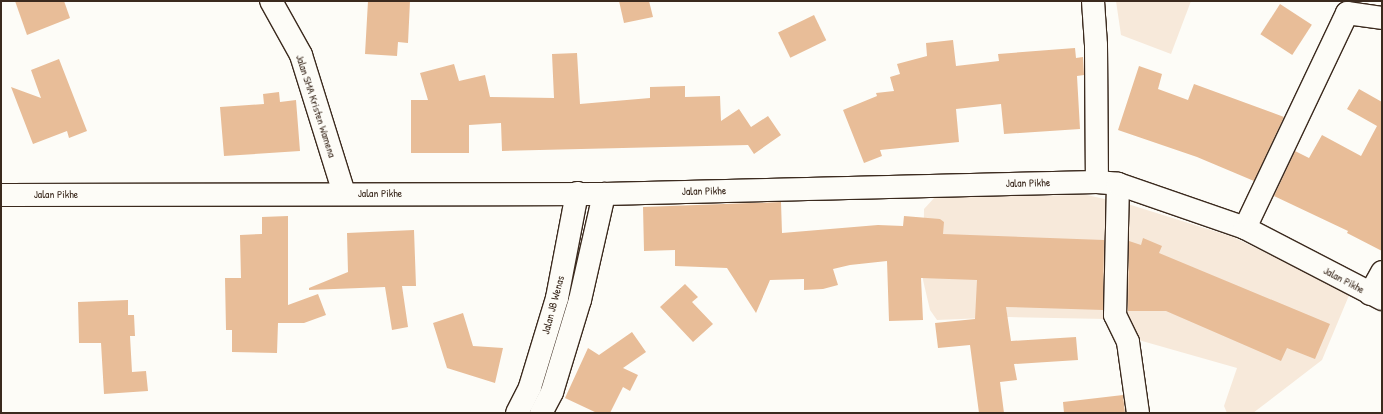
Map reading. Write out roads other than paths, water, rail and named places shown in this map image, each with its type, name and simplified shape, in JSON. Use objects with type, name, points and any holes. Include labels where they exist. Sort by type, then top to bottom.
[{"type":"main road","name":"Jalan SMA Kristen Wamena","points":[[275,1],[301,55],[344,193]]},
{"type":"main road","points":[[1093,1],[1108,183],[1115,315],[1128,342],[1138,413]]},
{"type":"main road","points":[[1245,228],[1343,7],[1382,18]]},
{"type":"main road","name":"Jalan Pikhe","points":[[1,194],[604,194],[1108,183],[1245,228],[1376,297]]},
{"type":"main road","name":"Jalan JB Wenas","points":[[517,413],[530,388],[557,298],[578,193]]},
{"type":"main road","points":[[541,413],[552,392],[580,300],[604,194]]},
{"type":"main road","points":[[1376,297],[1382,272]]}]
